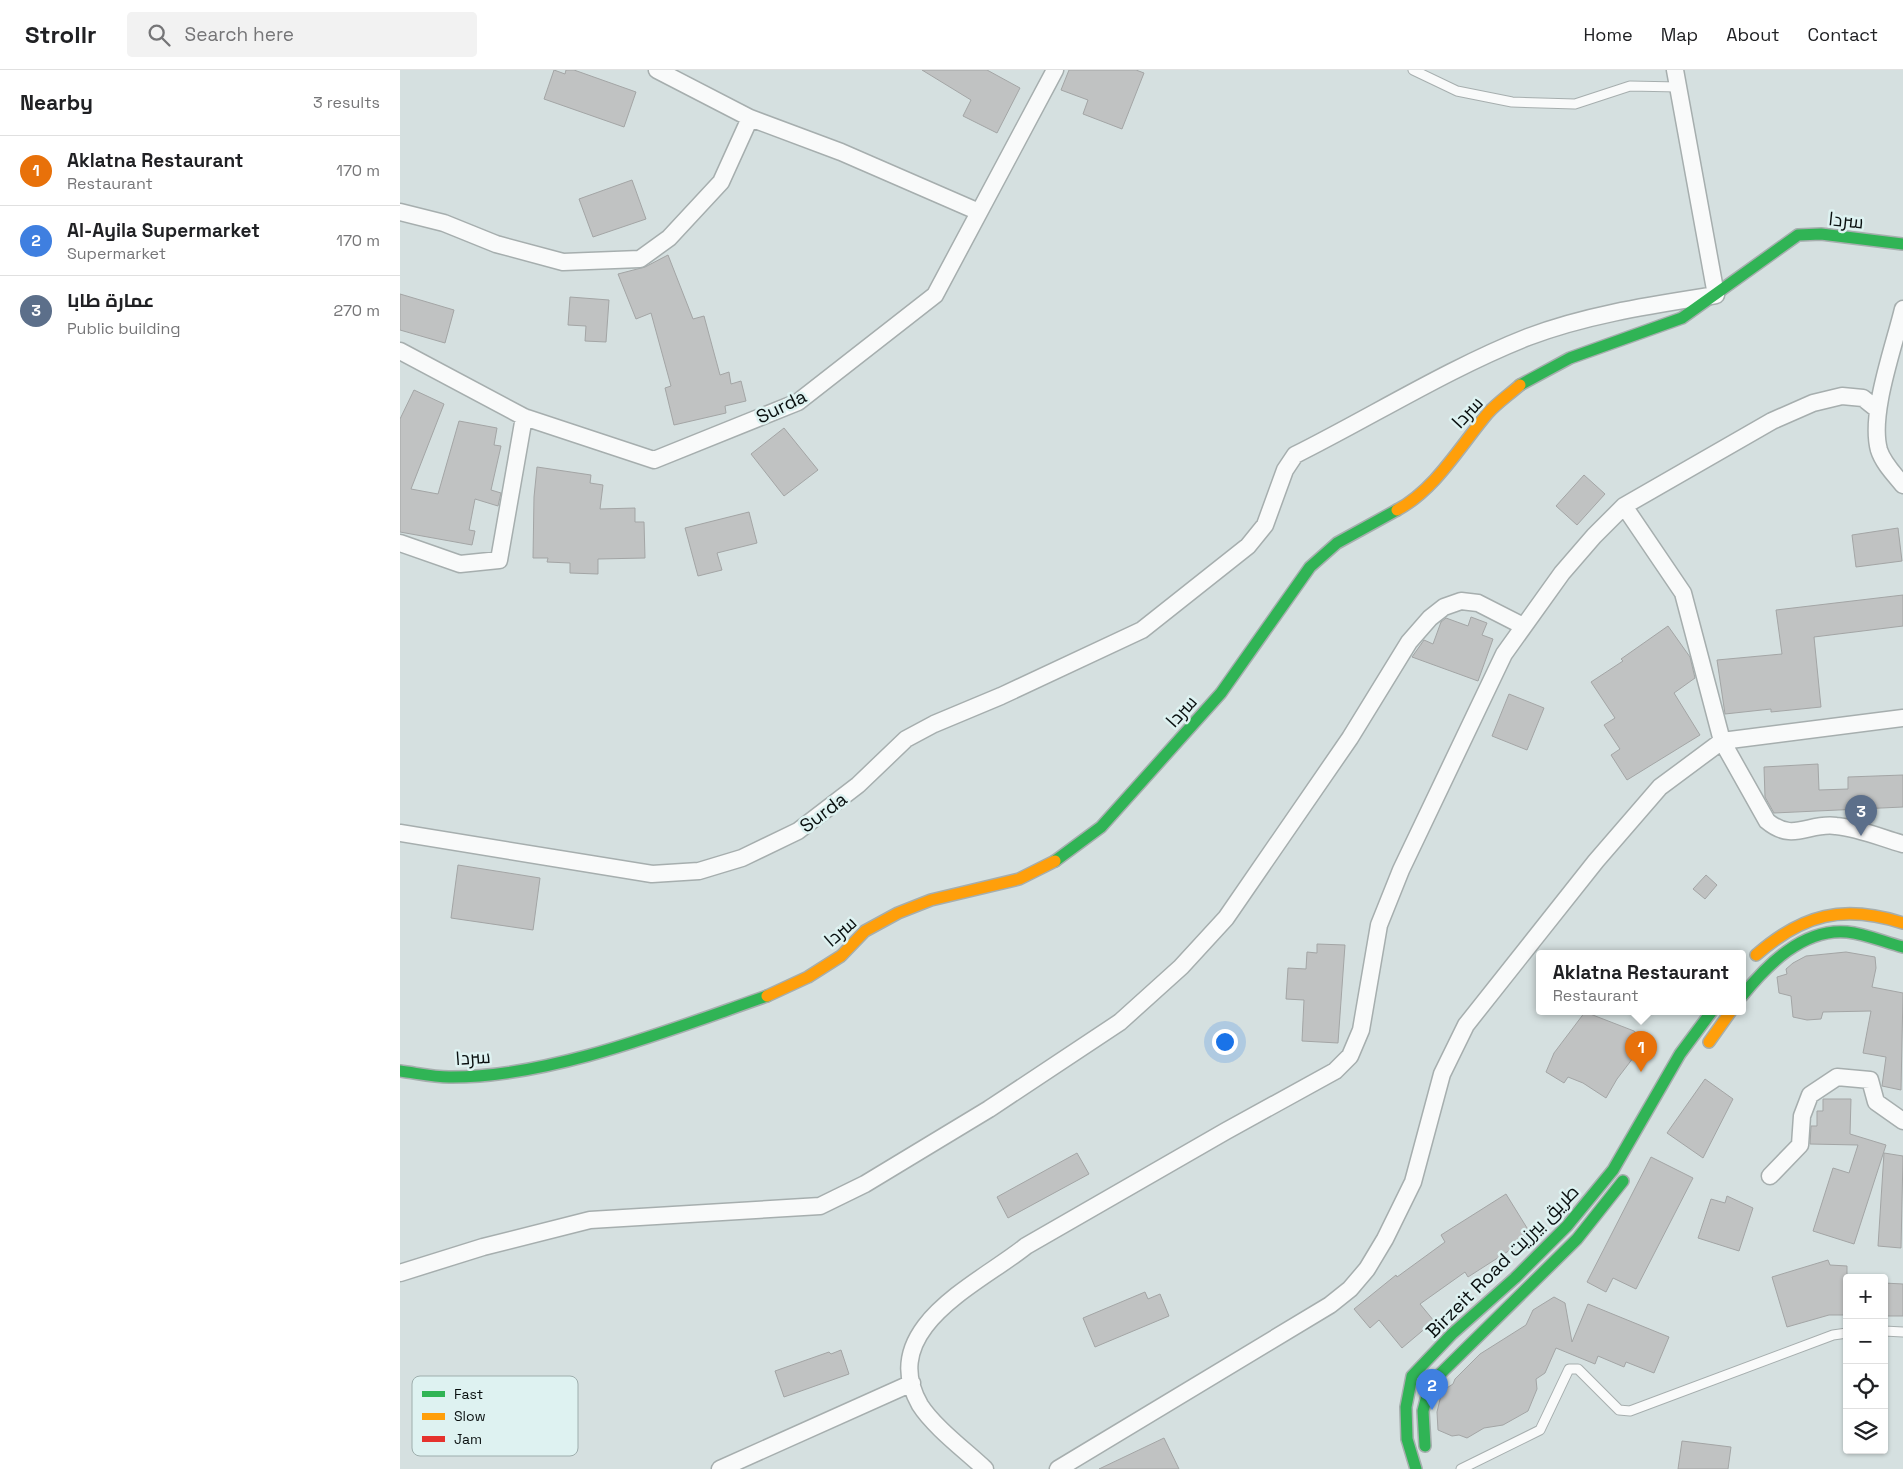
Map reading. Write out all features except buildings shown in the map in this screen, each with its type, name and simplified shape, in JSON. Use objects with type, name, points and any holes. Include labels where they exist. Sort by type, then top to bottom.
[{"type":"street","points":[[657,70],[750,118],[841,152],[979,212]]},
{"type":"street","name":"Surda","points":[[400,351],[524,417],[654,460],[798,402],[936,294],[1055,70]]},
{"type":"street","points":[[1674,70],[1716,295]]},
{"type":"street","points":[[400,212],[444,223],[496,244],[563,262],[640,259],[669,238],[721,182],[750,118]]},
{"type":"street","name":"سردا","points":[[400,1072],[448,1076],[486,1075],[528,1069],[570,1060],[680,1026],[768,995],[808,977],[841,956],[865,931],[898,913],[931,900],[1019,879],[1052,863],[1101,827],[1221,693],[1310,567],[1337,543],[1410,503],[1438,476],[1490,410],[1527,380],[1570,358],[1682,318],[1798,235],[1821,234],[1903,244]]},
{"type":"street","name":"Surda","points":[[400,833],[652,874],[699,871],[742,858],[798,832],[858,785],[906,739],[934,724],[1001,696],[1142,630],[1248,546],[1265,525],[1285,470],[1295,455],[1463,368],[1528,337],[1603,314],[1716,295]]},
{"type":"street","points":[[1903,310],[1878,410],[1877,439],[1880,452],[1903,485]]},
{"type":"street","points":[[985,1469],[921,1406],[912,1383],[908,1369],[911,1354],[921,1334],[936,1312],[958,1293],[1001,1267],[1034,1241],[1335,1071],[1350,1056],[1361,1030],[1379,925],[1401,870],[1504,654],[1523,626],[1594,536],[1624,506],[1698,466],[1749,434],[1813,403],[1842,396],[1862,398],[1878,410]]},
{"type":"street","points":[[400,543],[460,564],[499,560],[524,417]]},
{"type":"street","points":[[1624,506],[1683,593],[1722,740],[1767,821],[1777,830],[1791,832],[1835,825],[1903,844]]},
{"type":"street","points":[[400,1273],[483,1247],[590,1220],[820,1206],[865,1184],[989,1109],[1120,1022],[1181,967],[1226,918],[1350,738],[1408,642],[1430,618],[1444,607],[1461,601],[1478,603],[1523,626]]},
{"type":"street","points":[[1058,1469],[1330,1305],[1350,1289],[1367,1268],[1385,1239],[1413,1182],[1442,1074],[1466,1025],[1596,861],[1660,786],[1722,740],[1903,718]]},
{"type":"street","points":[[1746,965],[1781,933],[1818,916],[1838,912],[1869,914],[1884,916],[1903,923]]},
{"type":"street","points":[[1746,991],[1774,959],[1786,949],[1818,936],[1844,932],[1903,947]]},
{"type":"street","name":"Birzeit Road طريق بيرزيت","points":[[1416,1469],[1407,1439],[1406,1407],[1412,1376],[1452,1334],[1515,1278],[1567,1226],[1613,1170],[1680,1054],[1709,1015]]},
{"type":"street","points":[[1680,1054],[1697,1057],[1728,1015]]},
{"type":"street","points":[[1770,1176],[1800,1145],[1802,1116],[1810,1095],[1836,1076],[1870,1080],[1876,1102],[1903,1121]]},
{"type":"street","points":[[1427,1454],[1422,1424],[1430,1384],[1577,1239],[1604,1208],[1627,1174]]},
{"type":"street","points":[[720,1469],[912,1383]]},
{"type":"lane","points":[[1412,70],[1457,91],[1512,102],[1575,104],[1630,86],[1678,87]]},
{"type":"lane","points":[[1888,1331],[1903,1332]]},
{"type":"lane","points":[[1461,1469],[1540,1430],[1570,1369],[1578,1369],[1619,1410],[1630,1412],[1833,1335],[1843,1334]]},
{"type":"traffic: fast","points":[[1520,385],[1570,358],[1682,318],[1798,235],[1821,234],[1903,244]]},
{"type":"traffic: fast","points":[[1055,861],[1101,827],[1221,693],[1310,567],[1337,543],[1397,510]]},
{"type":"traffic: fast","points":[[1746,991],[1763,972],[1787,951],[1801,942],[1816,936],[1831,932],[1847,932],[1868,936],[1903,947]]},
{"type":"traffic: fast","points":[[400,1071],[449,1077],[488,1075],[569,1061],[651,1036],[767,996]]},
{"type":"traffic: fast","points":[[1416,1469],[1407,1439],[1406,1407],[1412,1376],[1452,1334],[1515,1278],[1567,1226],[1613,1170],[1680,1054],[1709,1015]]},
{"type":"traffic: fast","points":[[1425,1446],[1423,1411],[1430,1384],[1577,1239],[1623,1181]]},
{"type":"traffic: slow","points":[[1397,510],[1424,491],[1436,479],[1488,413],[1520,385]]},
{"type":"traffic: slow","points":[[767,996],[808,977],[841,956],[865,931],[898,913],[931,900],[1019,879],[1055,861]]},
{"type":"traffic: slow","points":[[1756,955],[1790,930],[1825,916],[1861,914],[1903,923]]},
{"type":"traffic: slow","points":[[1709,1042],[1728,1015]]},
{"type":"place","name":"عمارة طابا","points":[[1861,836]]},
{"type":"place","name":"Aklatna Restaurant","points":[[1641,1072]]},
{"type":"place","name":"Al-Ayila Supermarket","points":[[1432,1410]]}]
